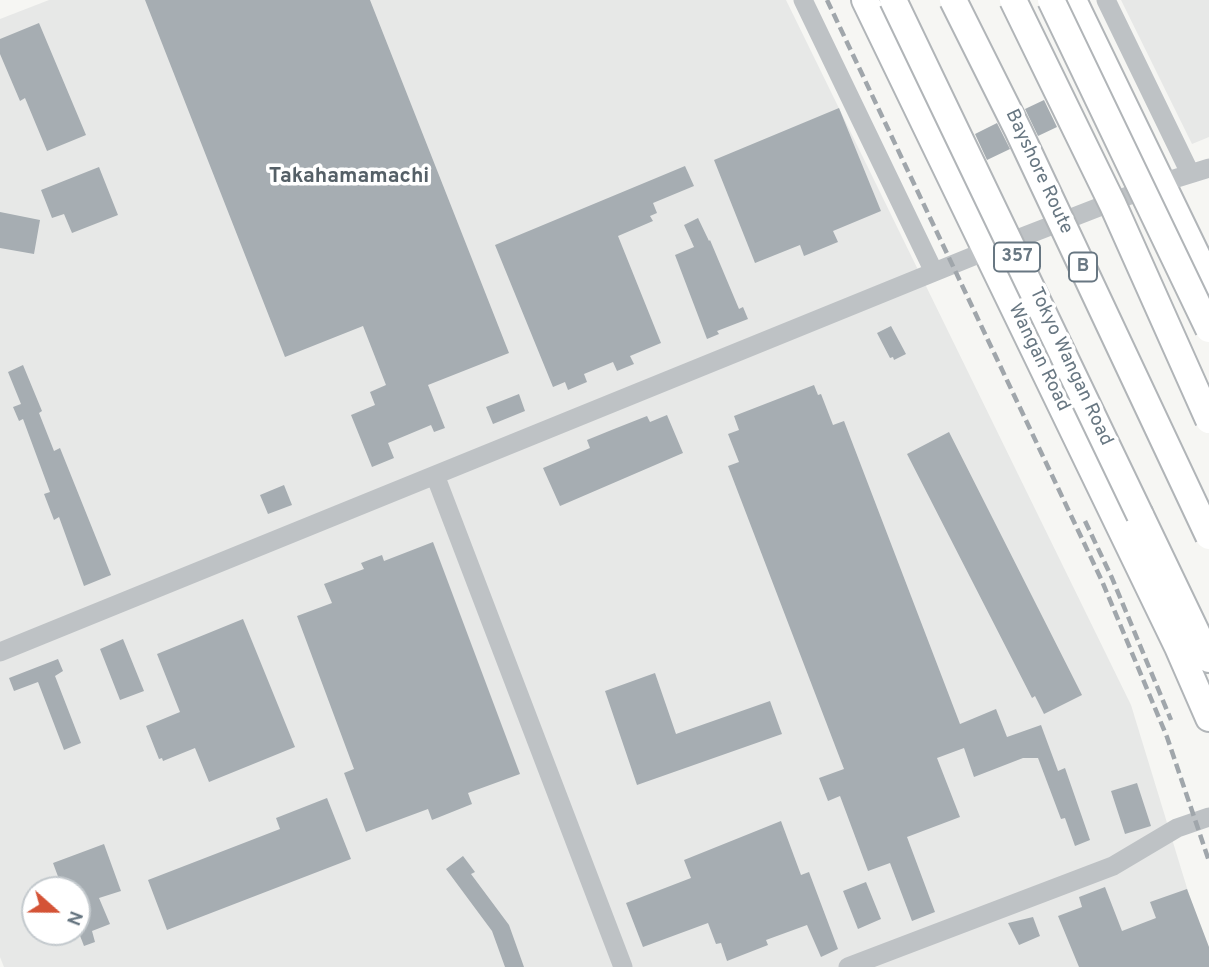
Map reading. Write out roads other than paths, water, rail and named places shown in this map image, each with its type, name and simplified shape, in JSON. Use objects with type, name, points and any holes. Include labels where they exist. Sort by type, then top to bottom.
[{"type":"highway","name":"Wangan Road","points":[[865,0],[1172,635],[1209,718]]},
{"type":"highway","name":"Tokyo Wangan Road","points":[[893,0],[1209,659]]},
{"type":"highway","points":[[1013,0],[1113,205],[1209,420]]},
{"type":"highway","points":[[1051,0],[1209,329]]},
{"type":"highway","points":[[1073,0],[1209,281]]},
{"type":"highway","name":"Bayshore Route","points":[[952,5],[1018,130],[1209,536]]},
{"type":"street","points":[[803,0],[934,272]]},
{"type":"street","points":[[0,652],[986,251],[1161,183],[1200,171],[1106,0]]},
{"type":"street","points":[[435,475],[623,967]]},
{"type":"street","points":[[848,967],[1113,866],[1177,828],[1209,817]]},
{"type":"railway","points":[[827,0],[1102,581],[1167,737],[1209,861]]},
{"type":"railway","points":[[1085,521],[1112,578],[1171,720]]},
{"type":"district","name":"Takahamamachi","points":[[349,178]]}]
